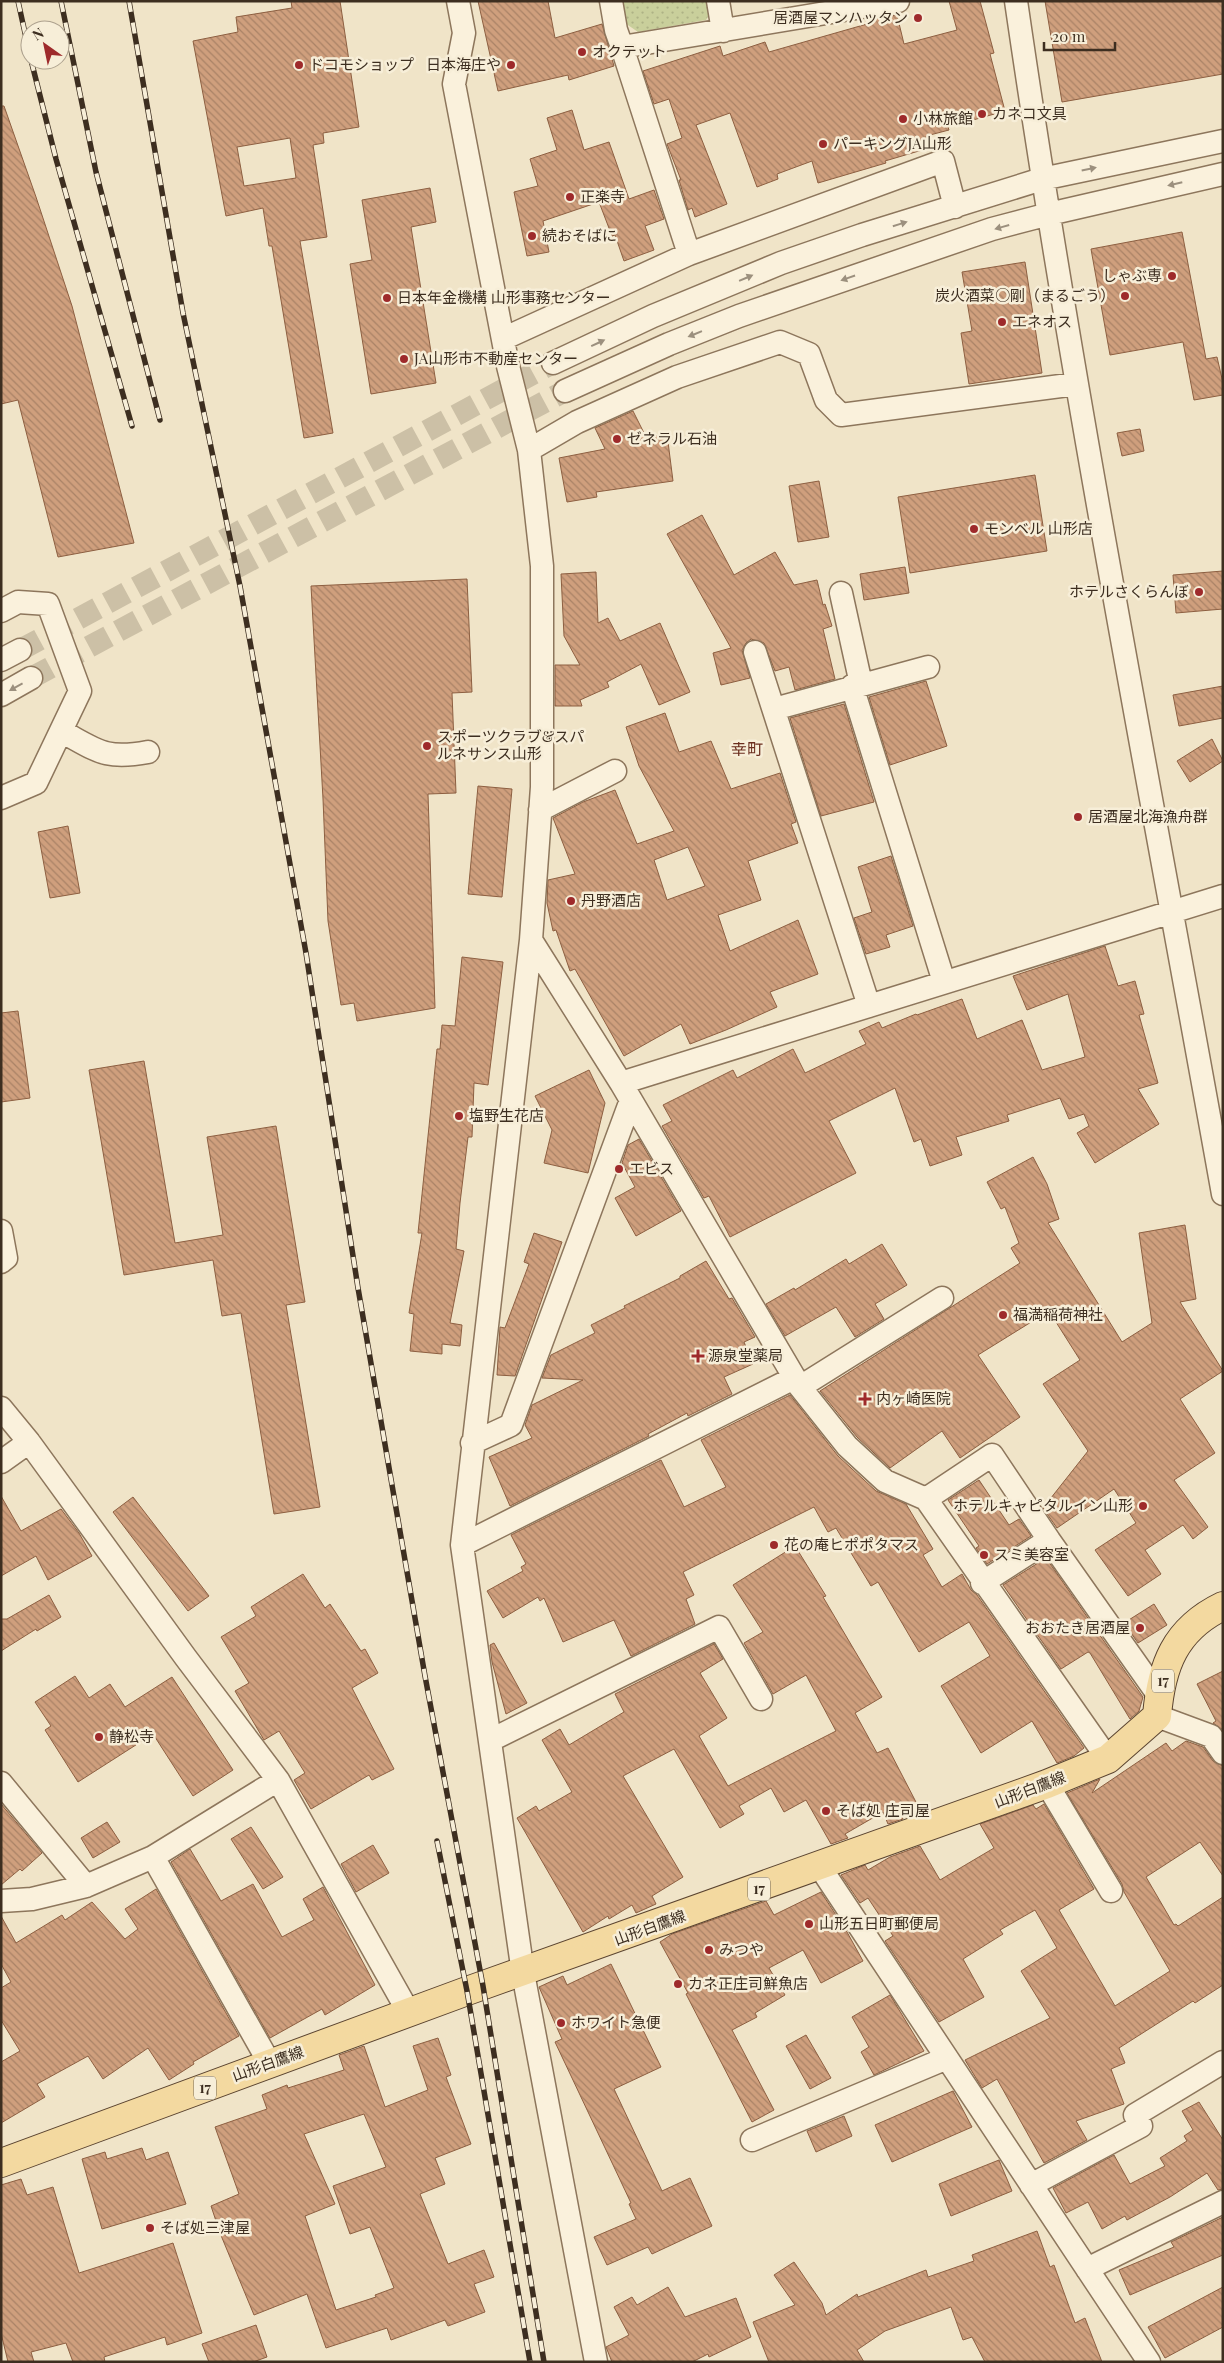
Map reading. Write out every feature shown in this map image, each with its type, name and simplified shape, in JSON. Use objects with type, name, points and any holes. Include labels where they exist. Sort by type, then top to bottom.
[{"type":"main road","name":"17","points":[[1158,1706],[1172,1651],[1182,1636],[1197,1621],[1223,1606]]},
{"type":"main road","name":"山形白鷹線","points":[[1,2163],[409,2013],[1047,1784],[1108,1759],[1158,1706]]},
{"type":"street","points":[[458,1],[464,33],[454,84],[505,338],[508,366],[529,450],[542,566],[540,810],[531,940],[472,1443],[462,1545],[523,1973],[596,2362]]},
{"type":"street","points":[[611,1],[622,47],[689,254]]},
{"type":"street","points":[[718,1],[723,31]]},
{"type":"street","points":[[622,47],[898,1]]},
{"type":"street","points":[[1016,1],[1042,179],[1099,520],[1223,1194]]},
{"type":"street","points":[[553,363],[653,316],[781,263],[862,235],[1042,179],[1223,141]]},
{"type":"street","points":[[505,338],[689,254],[942,161],[955,207]]},
{"type":"street","points":[[565,391],[669,344],[739,316],[992,229],[1223,174]]},
{"type":"street","points":[[529,450],[577,422],[677,377],[780,342],[809,354],[826,400],[841,415],[1076,384]]},
{"type":"street","points":[[841,594],[856,685],[944,982]]},
{"type":"street","points":[[1,611],[18,602],[48,604],[80,691],[36,783],[1,798]]},
{"type":"street","points":[[755,652],[869,1006]]},
{"type":"street","points":[[774,709],[856,685],[928,667]]},
{"type":"street","points":[[1,695],[32,678]]},
{"type":"street","points":[[61,731],[103,753],[116,756],[148,752]]},
{"type":"street","points":[[540,810],[615,771]]},
{"type":"street","points":[[626,1092],[869,1006],[1223,896]]},
{"type":"street","points":[[531,940],[626,1092],[797,1382],[847,1446],[885,1481],[926,1499],[982,1582],[1108,1759]]},
{"type":"street","points":[[472,1443],[511,1425],[626,1092]]},
{"type":"street","points":[[1,1231],[6,1258],[1,1262]]},
{"type":"street","points":[[462,1545],[797,1382],[942,1298]]},
{"type":"street","points":[[1,1408],[29,1442],[186,1658],[278,1780],[409,2013]]},
{"type":"street","points":[[1,1462],[29,1442]]},
{"type":"street","points":[[926,1499],[992,1455],[1158,1706],[1211,1736],[1223,1753]]},
{"type":"street","points":[[982,1582],[1049,1540]]},
{"type":"street","points":[[491,1740],[719,1627],[761,1699]]},
{"type":"street","points":[[1,1901],[32,1898],[86,1886],[153,1857],[278,1780]]},
{"type":"street","points":[[1,1783],[86,1886]]},
{"type":"street","points":[[1047,1784],[1111,1891]]},
{"type":"street","points":[[153,1857],[270,2064]]},
{"type":"street","points":[[820,1867],[1149,2362]]},
{"type":"street","points":[[752,2140],[947,2058]]},
{"type":"street","points":[[1031,2185],[1141,2126],[1135,2115],[1223,2062]]},
{"type":"street","points":[[1087,2270],[1223,2202]]},
{"type":"green space","points":[[621,1],[709,1],[711,12],[706,20],[638,32],[625,23]]},
{"type":"building","points":[[291,1],[340,1],[359,127],[323,133],[324,143],[313,145],[327,237],[300,241],[333,433],[304,438],[272,246],[269,246],[263,208],[226,216],[193,41],[238,32],[236,17],[292,8]],"holes":[[[290,138],[296,178],[244,186],[237,147]]]},
{"type":"building","points":[[478,1],[548,1],[555,38],[602,24],[614,66],[569,80],[568,75],[498,91]]},
{"type":"building","points":[[949,1],[980,1],[994,53],[990,54],[1005,111],[948,127],[949,130],[926,136],[929,148],[885,161],[886,163],[818,183],[812,161],[777,174],[778,179],[757,187],[730,113],[696,125],[727,204],[695,217],[692,208],[688,210],[679,180],[681,180],[667,144],[682,138],[669,99],[654,104],[643,71],[720,46],[723,56],[765,42],[769,52],[867,24],[866,20],[897,15],[904,44],[957,30]]},
{"type":"building","points":[[1045,1],[1223,1],[1223,74],[1062,102]]},
{"type":"building","points":[[1,106],[4,106],[72,306],[134,543],[58,557],[18,400],[1,404]]},
{"type":"building","points":[[572,110],[584,150],[609,142],[629,199],[654,190],[664,219],[645,226],[654,250],[624,261],[615,235],[612,236],[599,202],[543,221],[549,252],[527,256],[514,192],[538,186],[530,159],[557,150],[547,118]]},
{"type":"building","points":[[430,188],[436,222],[411,227],[436,383],[371,394],[350,264],[372,260],[362,200]]},
{"type":"building","points":[[1182,232],[1206,359],[1217,357],[1223,383],[1223,395],[1194,400],[1183,342],[1110,355],[1091,249]]},
{"type":"building","points":[[1025,262],[1042,373],[969,384],[961,333],[972,331],[962,272]]},
{"type":"building","points":[[633,411],[646,437],[667,434],[673,481],[596,492],[597,497],[567,502],[559,458],[605,449],[595,428]]},
{"type":"building","points":[[1140,429],[1144,451],[1122,456],[1117,433]]},
{"type":"building","points":[[1035,475],[1047,551],[910,573],[898,497]]},
{"type":"building","points":[[819,481],[829,537],[798,542],[789,486]]},
{"type":"building","points":[[702,515],[734,575],[775,552],[794,585],[817,580],[823,605],[825,604],[832,626],[823,629],[835,679],[795,690],[789,667],[775,671],[764,643],[751,639],[742,650],[750,678],[721,685],[713,653],[731,648],[667,534]]},
{"type":"building","points":[[905,567],[909,593],[864,600],[860,574]]},
{"type":"building","name":"ホテルさくらんぼ","points":[[1223,571],[1223,609],[1176,613],[1173,575]]},
{"type":"building","points":[[596,572],[598,623],[608,618],[620,641],[660,623],[690,692],[659,705],[641,664],[607,682],[609,687],[580,700],[582,706],[555,706],[555,665],[580,665],[564,636],[561,574]]},
{"type":"building","points":[[467,579],[472,692],[452,693],[456,793],[428,794],[435,1008],[357,1021],[354,1003],[341,1005],[328,921],[311,586]]},
{"type":"building","points":[[926,681],[947,746],[890,765],[869,697]]},
{"type":"building","points":[[1223,686],[1223,718],[1179,726],[1173,695]]},
{"type":"building","points":[[844,704],[874,802],[821,816],[790,718]]},
{"type":"building","points":[[665,713],[679,752],[711,741],[731,789],[780,773],[796,822],[791,824],[798,843],[748,861],[761,900],[718,915],[730,951],[798,920],[818,974],[770,992],[777,1007],[726,1030],[690,1044],[681,1024],[624,1056],[575,969],[570,971],[556,930],[553,931],[547,903],[548,880],[575,874],[553,818],[583,802],[615,790],[637,844],[674,831],[639,766],[626,727]],"holes":[[[688,847],[705,886],[667,900],[654,860]]]},
{"type":"building","points":[[1212,739],[1223,761],[1190,782],[1177,761]]},
{"type":"building","points":[[478,786],[512,789],[502,897],[468,894]]},
{"type":"building","points":[[68,826],[80,893],[50,898],[38,832]]},
{"type":"building","points":[[891,856],[913,926],[886,935],[890,947],[866,954],[854,918],[872,912],[858,867]]},
{"type":"building","points":[[1105,946],[1118,986],[1135,981],[1144,1014],[1139,1015],[1158,1083],[1138,1089],[1159,1124],[1095,1163],[1077,1133],[1089,1126],[1084,1114],[1069,1119],[1060,1098],[1007,1115],[1009,1121],[956,1137],[962,1155],[930,1166],[921,1139],[914,1142],[895,1088],[829,1121],[856,1173],[730,1237],[709,1196],[704,1198],[662,1126],[672,1121],[663,1105],[733,1070],[737,1078],[793,1049],[805,1073],[866,1044],[859,1031],[879,1022],[882,1028],[916,1014],[962,999],[977,1039],[1022,1020],[1042,1070],[1085,1057],[1068,994],[1027,1010],[1013,976]]},
{"type":"building","points":[[462,957],[503,962],[488,1085],[474,1083],[472,1137],[468,1137],[460,1203],[456,1249],[464,1251],[450,1323],[462,1325],[460,1346],[442,1344],[442,1354],[410,1351],[414,1314],[409,1313],[422,1233],[418,1233],[437,1049],[440,1049],[442,1025],[455,1026]]},
{"type":"building","points":[[18,1011],[30,1098],[1,1102],[1,1013]]},
{"type":"building","points":[[144,1061],[175,1243],[223,1235],[207,1137],[276,1126],[305,1302],[286,1305],[320,1507],[274,1514],[241,1313],[222,1316],[213,1260],[124,1275],[89,1070]]},
{"type":"building","points":[[589,1070],[605,1103],[588,1173],[544,1163],[552,1130],[535,1096]]},
{"type":"building","points":[[639,1139],[681,1211],[636,1236],[615,1198],[635,1187],[622,1163],[628,1145]]},
{"type":"building","points":[[1033,1157],[1047,1184],[1059,1219],[1048,1223],[1122,1342],[1152,1323],[1139,1233],[1185,1225],[1196,1299],[1180,1302],[1223,1371],[1180,1399],[1215,1453],[1174,1480],[1208,1527],[1193,1539],[1183,1525],[1145,1550],[1161,1574],[1128,1596],[1095,1550],[1136,1523],[1114,1489],[1057,1528],[1043,1508],[1088,1451],[1043,1384],[1080,1360],[1049,1311],[978,1355],[1020,1417],[960,1458],[942,1431],[890,1468],[857,1437],[820,1391],[1020,1263],[1011,1248],[1019,1243],[1005,1207],[1001,1209],[987,1182]]},
{"type":"building","points":[[534,1233],[562,1242],[515,1376],[497,1375],[500,1327],[505,1328],[529,1264],[524,1262]]},
{"type":"building","points":[[882,1244],[907,1285],[875,1304],[884,1319],[855,1337],[836,1307],[785,1336],[766,1304],[794,1288],[795,1290],[846,1259],[849,1264]]},
{"type":"building","points":[[706,1261],[729,1299],[732,1298],[755,1337],[744,1342],[753,1364],[724,1377],[732,1394],[688,1416],[687,1413],[648,1434],[649,1436],[510,1506],[489,1457],[532,1438],[525,1425],[532,1405],[583,1380],[542,1378],[551,1355],[595,1333],[591,1325],[680,1278],[680,1276]]},
{"type":"building","points":[[790,1395],[838,1456],[876,1491],[906,1504],[933,1549],[923,1555],[942,1587],[962,1574],[971,1590],[977,1595],[1084,1748],[1074,1756],[1057,1763],[1032,1721],[981,1753],[941,1686],[990,1656],[969,1622],[919,1652],[878,1582],[871,1586],[836,1528],[828,1532],[814,1507],[683,1572],[694,1595],[686,1599],[695,1624],[631,1656],[614,1620],[563,1642],[544,1598],[540,1601],[538,1597],[503,1618],[487,1591],[523,1571],[521,1567],[526,1564],[511,1535],[661,1460],[684,1507],[726,1487],[701,1440]]},
{"type":"building","points":[[979,1480],[1009,1525],[1019,1519],[1031,1536],[987,1564],[976,1548],[979,1546],[948,1500]]},
{"type":"building","points":[[1,1496],[21,1531],[61,1509],[79,1533],[92,1556],[48,1580],[36,1556],[1,1576]]},
{"type":"building","points":[[133,1497],[209,1596],[188,1611],[113,1512]]},
{"type":"building","points":[[795,1546],[826,1596],[823,1597],[882,1697],[855,1713],[877,1753],[888,1748],[917,1804],[900,1813],[903,1819],[888,1824],[883,1812],[845,1834],[848,1838],[831,1844],[806,1800],[784,1812],[771,1788],[739,1806],[744,1814],[720,1828],[674,1749],[623,1776],[683,1877],[652,1896],[656,1904],[636,1913],[632,1905],[609,1919],[608,1916],[583,1932],[517,1818],[536,1806],[539,1811],[572,1792],[542,1740],[560,1729],[569,1745],[624,1712],[615,1694],[714,1644],[723,1659],[700,1673],[727,1718],[699,1736],[728,1786],[836,1731],[806,1675],[773,1694],[744,1643],[763,1632],[733,1585]]},
{"type":"building","points":[[1046,1558],[1143,1697],[1139,1711],[1130,1719],[1090,1653],[1088,1652],[1061,1669],[1003,1585]]},
{"type":"building","points":[[303,1574],[325,1608],[330,1604],[361,1651],[365,1649],[378,1673],[352,1688],[394,1769],[372,1780],[369,1775],[311,1809],[294,1780],[305,1773],[279,1731],[264,1740],[235,1691],[249,1683],[221,1637],[256,1616],[251,1607]]},
{"type":"building","points":[[49,1595],[61,1617],[37,1631],[36,1629],[1,1651],[1,1619],[7,1619]]},
{"type":"building","points":[[1154,1604],[1167,1625],[1138,1643],[1124,1623]]},
{"type":"building","points":[[494,1643],[527,1703],[506,1714],[492,1662],[490,1645]]},
{"type":"building","points":[[1223,1671],[1223,1730],[1213,1723],[1216,1721],[1197,1684]]},
{"type":"building","name":"静松寺","points":[[75,1676],[89,1698],[110,1684],[125,1707],[172,1677],[233,1770],[193,1796],[153,1734],[78,1782],[45,1730],[51,1726],[35,1702]]},
{"type":"building","points":[[1186,1741],[1203,1747],[1213,1761],[1223,1766],[1223,1876],[1200,1842],[1146,1877],[1174,1925],[1178,1926],[1223,1897],[1223,1985],[1195,2003],[1193,2001],[1119,2048],[1125,2063],[1111,2069],[1124,2104],[1076,2121],[1087,2140],[1044,2163],[997,2079],[982,2088],[965,2060],[1050,2018],[1021,1971],[1057,1948],[1035,1910],[1000,1930],[1003,1934],[963,1959],[984,1997],[939,2022],[885,1941],[893,1936],[868,1898],[860,1903],[841,1875],[865,1865],[868,1870],[890,1857],[920,1846],[940,1880],[994,1848],[980,1824],[1033,1805],[1036,1809],[1044,1804],[1094,1889],[1059,1910],[1115,2006],[1170,1971],[1124,1892],[1122,1884],[1067,1793],[1100,1779],[1092,1793],[1166,1743],[1172,1751]]},
{"type":"building","points":[[1,1804],[42,1853],[22,1871],[20,1869],[1,1885]]},
{"type":"building","points":[[107,1822],[120,1842],[93,1858],[81,1838]]},
{"type":"building","points":[[251,1827],[283,1877],[263,1889],[231,1839]]},
{"type":"building","points":[[373,1845],[389,1873],[356,1892],[341,1864]]},
{"type":"building","points":[[190,1849],[221,1901],[253,1884],[282,1937],[314,1920],[303,1899],[323,1887],[375,1985],[325,2015],[322,2009],[270,2038],[171,1862]]},
{"type":"building","points":[[156,1889],[239,2036],[193,2062],[194,2064],[169,2080],[148,2048],[103,2079],[88,2056],[37,2084],[45,2097],[1,2123],[1,2062],[20,2051],[1,2020],[1,1988],[11,1982],[1,1964],[1,1916],[16,1943],[62,1915],[65,1920],[92,1902],[125,1939],[138,1929],[125,1909]]},
{"type":"building","points":[[821,1892],[863,1961],[821,1983],[803,1950],[769,1968],[785,1995],[755,2013],[757,2017],[732,2030],[774,2110],[752,2122],[686,1994],[688,1993],[660,1942],[672,1934],[766,1901],[774,1915]]},
{"type":"building","points":[[611,1964],[661,2067],[614,2089],[662,2191],[690,2178],[712,2226],[652,2254],[648,2247],[607,2265],[594,2237],[636,2219],[629,2204],[631,2203],[555,2042],[562,2039],[539,1987],[563,1976],[567,1985]]},
{"type":"building","points":[[890,1995],[924,2051],[874,2075],[861,2052],[869,2047],[852,2017]]},
{"type":"building","points":[[806,2035],[831,2078],[810,2089],[786,2046]]},
{"type":"building","points":[[438,2038],[451,2075],[446,2077],[471,2144],[435,2158],[445,2184],[420,2194],[448,2264],[484,2250],[494,2277],[474,2284],[485,2312],[448,2326],[445,2320],[391,2340],[387,2328],[326,2348],[307,2294],[254,2315],[220,2233],[211,2206],[239,2194],[215,2127],[267,2109],[262,2095],[287,2085],[288,2088],[344,2070],[339,2055],[364,2046],[385,2107],[428,2090],[413,2046]],"holes":[[[364,2114],[386,2167],[333,2186],[350,2234],[370,2227],[394,2288],[375,2295],[376,2297],[336,2310],[305,2216],[335,2204],[304,2134]]]},
{"type":"building","points":[[953,2091],[972,2127],[892,2162],[875,2125]]},
{"type":"building","points":[[1199,2102],[1223,2140],[1223,2189],[1218,2190],[1207,2173],[1170,2197],[1127,2220],[1125,2216],[1102,2229],[1088,2202],[1066,2213],[1053,2188],[1114,2155],[1130,2184],[1165,2166],[1160,2158],[1187,2141],[1184,2136],[1193,2130],[1182,2111]]},
{"type":"building","points":[[844,2116],[852,2136],[816,2152],[807,2131]]},
{"type":"building","points":[[142,2148],[146,2160],[168,2152],[186,2204],[102,2229],[82,2159],[105,2152],[107,2159]]},
{"type":"building","points":[[999,2160],[1012,2191],[951,2216],[939,2184]]},
{"type":"building","points":[[21,2179],[27,2195],[53,2187],[79,2273],[173,2243],[202,2333],[167,2345],[165,2337],[104,2357],[105,2362],[73,2362],[66,2343],[31,2352],[34,2362],[8,2362],[1,2333],[1,2185]]},
{"type":"building","points":[[1223,2217],[1223,2255],[1130,2295],[1119,2270],[1174,2247],[1171,2242]]},
{"type":"building","points":[[1037,2231],[1050,2267],[1054,2265],[1075,2323],[1085,2318],[1102,2362],[985,2362],[972,2337],[963,2340],[951,2307],[885,2331],[857,2350],[864,2362],[769,2362],[753,2322],[795,2305],[774,2275],[794,2262],[822,2303],[826,2315],[857,2294],[858,2297],[926,2270],[928,2277],[974,2261],[972,2255]]},
{"type":"building","points":[[668,2287],[685,2317],[736,2298],[751,2337],[709,2357],[708,2354],[692,2362],[612,2362],[606,2347],[629,2335],[614,2307],[632,2297],[637,2305]]},
{"type":"building","points":[[1223,2287],[1223,2327],[1165,2358],[1148,2327]]},
{"type":"building","points":[[256,2325],[267,2357],[253,2362],[209,2362],[202,2344]]},
{"type":"tunnel","points":[[20,650],[553,363]]},
{"type":"tunnel","points":[[31,678],[565,391]]},
{"type":"railway","points":[[18,1],[22,20]]},
{"type":"railway","points":[[61,1],[96,172],[160,420]]},
{"type":"railway","points":[[129,1],[183,313],[240,586],[306,953],[358,1288],[425,1676],[483,1986],[544,2362]]},
{"type":"railway","points":[[34,70],[56,159],[132,426]]},
{"type":"railway","points":[[437,1841],[467,1991],[530,2362]]},
{"type":"place","name":"居酒屋マンハッタン","points":[[918,18]]},
{"type":"place","name":"オクテット","points":[[582,52]]},
{"type":"place","name":"ドコモショップ","points":[[299,65]]},
{"type":"place","name":"日本海庄や","points":[[511,65]]},
{"type":"place","name":"カネコ文具","points":[[982,114]]},
{"type":"place","name":"小林旅館","points":[[903,119]]},
{"type":"place","name":"パーキングJA山形","points":[[823,144]]},
{"type":"place","name":"正楽寺","points":[[570,197]]},
{"type":"place","name":"続おそばに","points":[[532,236]]},
{"type":"place","name":"しゃぶ専","points":[[1172,276]]},
{"type":"place","name":"炭火酒菜○剛（まるごう）","points":[[1125,296]]},
{"type":"place","name":"日本年金機構 山形事務センター","points":[[387,298]]},
{"type":"place","name":"エネオス","points":[[1002,322]]},
{"type":"place","name":"JA山形市不動産センター","points":[[404,359]]},
{"type":"place","name":"ゼネラル石油","points":[[617,439]]},
{"type":"place","name":"モンベル 山形店","points":[[974,529]]},
{"type":"place","name":"ホテルさくらんぼ","points":[[1199,592]]},
{"type":"place","name":"スポーツクラブ&スパ ルネサンス山形","points":[[427,746]]},
{"type":"place","name":"居酒屋北海漁舟群","points":[[1078,817]]},
{"type":"place","name":"丹野酒店","points":[[571,901]]},
{"type":"place","name":"塩野生花店","points":[[459,1116]]},
{"type":"place","name":"エビス","points":[[619,1169]]},
{"type":"place","name":"福満稲荷神社","points":[[1003,1315]]},
{"type":"place","name":"源泉堂薬局","points":[[698,1356]]},
{"type":"place","name":"内ヶ崎医院","points":[[865,1399]]},
{"type":"place","name":"ホテルキャピタルイン山形","points":[[1143,1506]]},
{"type":"place","name":"花の庵ヒポポタマス","points":[[774,1545]]},
{"type":"place","name":"スミ美容室","points":[[984,1555]]},
{"type":"place","name":"おおたき居酒屋","points":[[1140,1628]]},
{"type":"place","name":"静松寺","points":[[99,1737]]},
{"type":"place","name":"そば処 庄司屋","points":[[826,1811]]},
{"type":"place","name":"山形五日町郵便局","points":[[809,1924]]},
{"type":"place","name":"みつや","points":[[709,1950]]},
{"type":"place","name":"カネ正庄司鮮魚店","points":[[678,1984]]},
{"type":"place","name":"ホワイト急便","points":[[561,2023]]},
{"type":"place","name":"そば処三津屋","points":[[150,2228]]},
{"type":"district","name":"幸町","points":[[747,749]]}]
